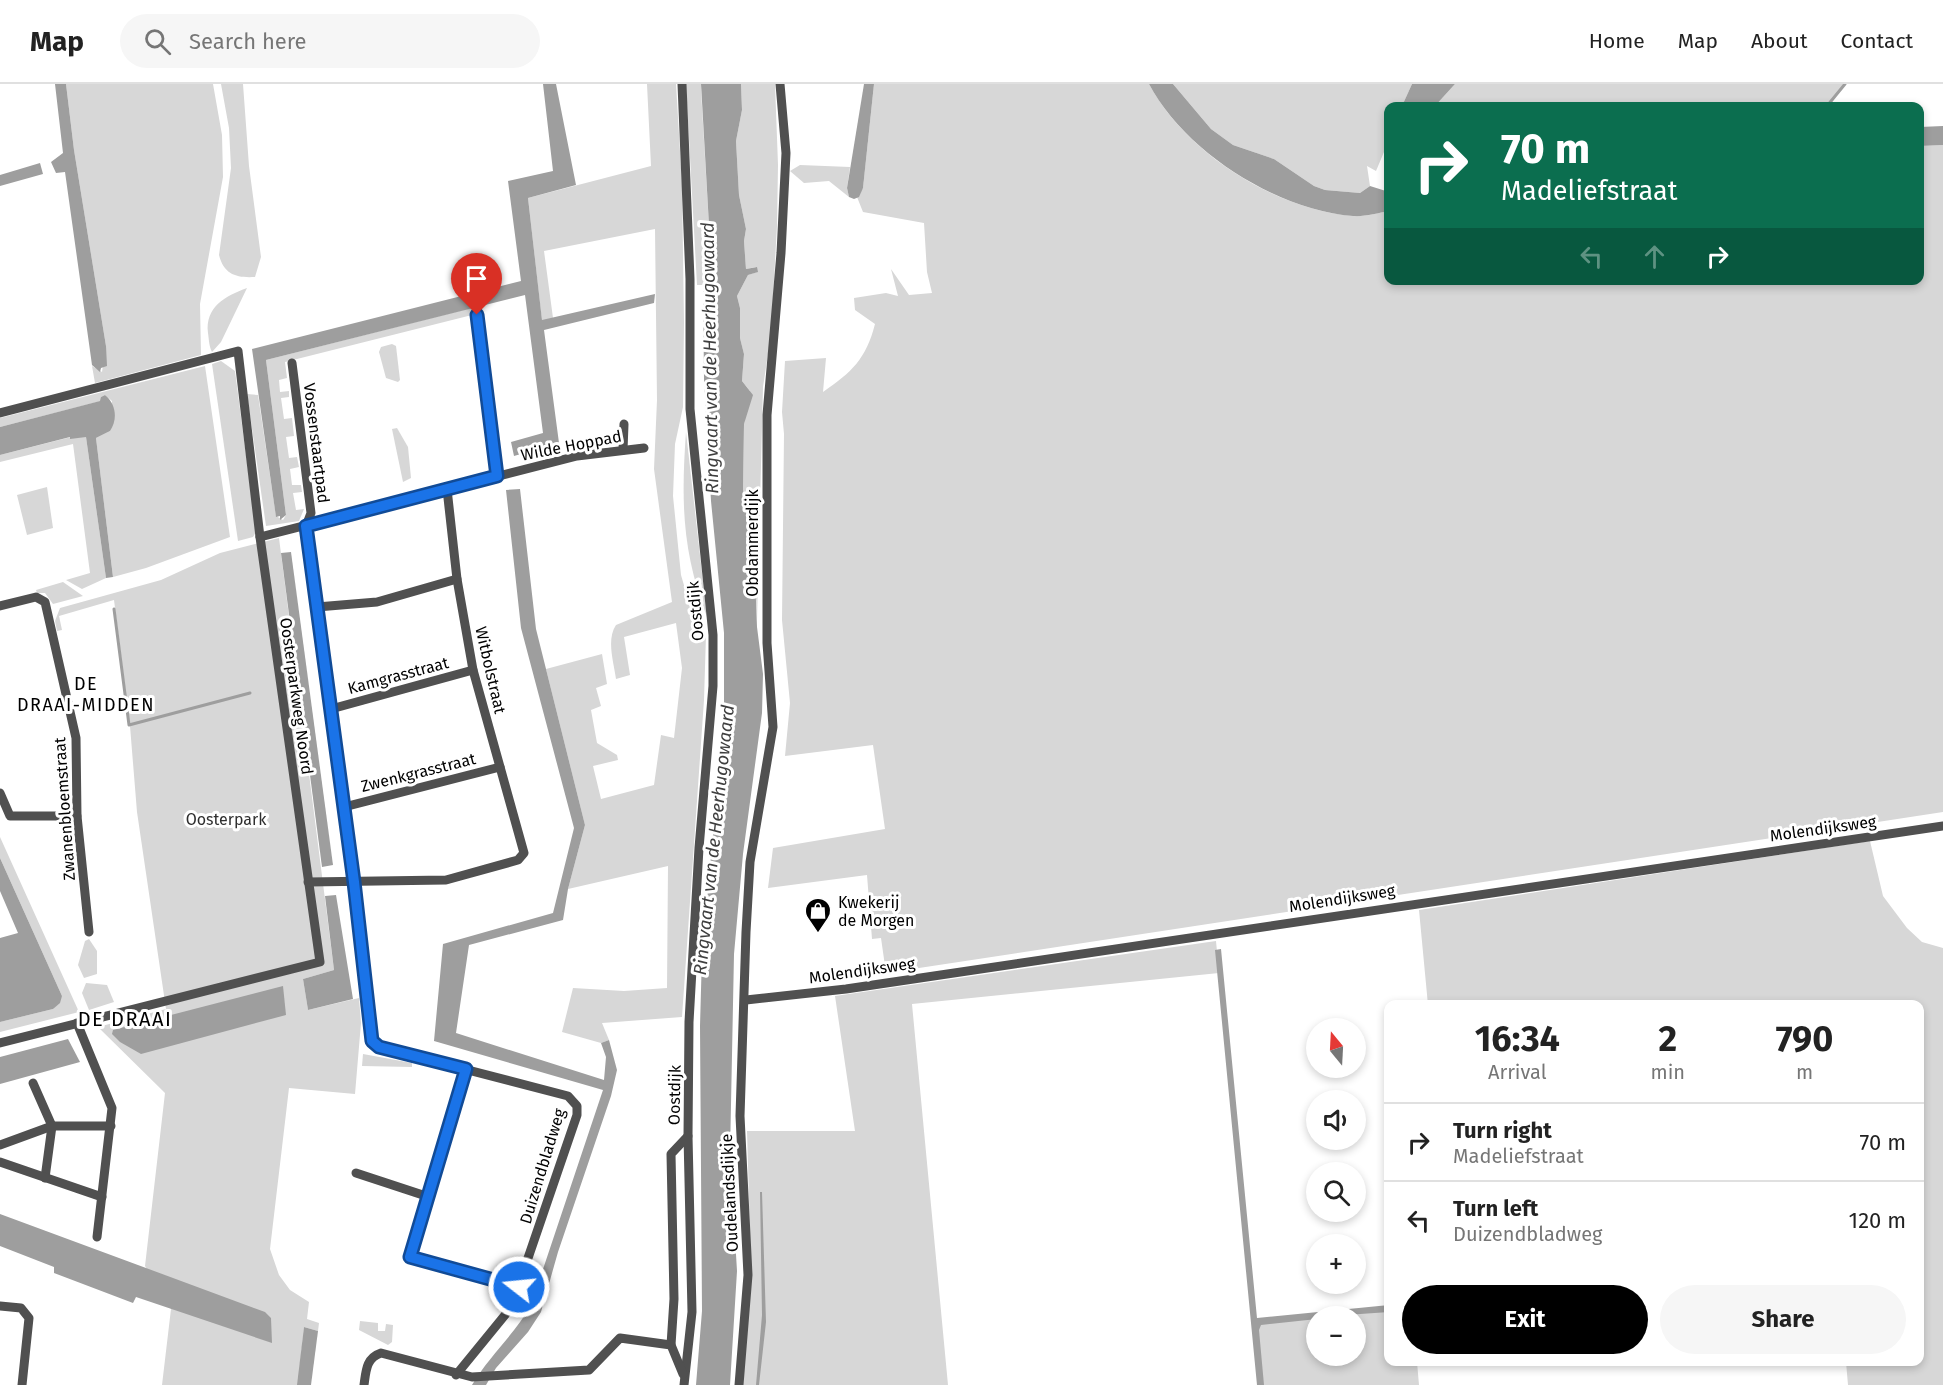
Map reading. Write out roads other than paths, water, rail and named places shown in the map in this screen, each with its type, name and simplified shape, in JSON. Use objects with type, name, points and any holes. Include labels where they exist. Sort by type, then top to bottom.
[{"type":"street","name":"Oostdijk","points":[[682,84],[689,233],[690,409],[713,645],[713,686],[692,956],[688,1136],[692,1302],[685,1382]]},
{"type":"street","name":"Obdammerdijk","points":[[746,1000],[744,966],[750,862],[773,727],[767,643],[767,415],[780,264],[786,153],[780,84]]},
{"type":"street","points":[[477,315],[497,476]]},
{"type":"street","name":"Oosterparkweg Noord","points":[[0,413],[238,351],[260,537],[320,962],[0,1043]]},
{"type":"street","name":"Vossenstaartpad","points":[[292,363],[311,513],[306,526],[354,882]]},
{"type":"street","points":[[623,450],[624,424]]},
{"type":"street","name":"Wilde Hoppad","points":[[260,537],[577,456],[644,448]]},
{"type":"street","name":"Witbolstraat","points":[[354,882],[446,880],[518,860],[524,853],[473,670],[457,579],[447,489]]},
{"type":"street","points":[[317,607],[377,602],[457,579]]},
{"type":"street","name":"Zwanenbloemstraat","points":[[0,606],[40,598],[45,602],[76,738],[77,816],[89,932]]},
{"type":"street","name":"Kamgrasstraat","points":[[331,709],[473,670]]},
{"type":"street","name":"Zwenkgrasstraat","points":[[344,807],[500,767]]},
{"type":"street","points":[[0,793],[10,816],[77,816]]},
{"type":"street","name":"Molendijksweg","points":[[746,1000],[857,987],[1465,894],[1943,826]]},
{"type":"street","points":[[308,882],[354,882]]},
{"type":"street","name":"Duizendbladweg","points":[[354,882],[372,1042],[379,1047],[568,1096],[577,1106],[577,1115],[519,1287],[505,1315],[456,1375]]},
{"type":"street","name":"Oudelandsdijkje","points":[[739,1385],[748,1275],[740,1116],[746,1000]]},
{"type":"street","points":[[77,1023],[112,1108],[97,1237]]},
{"type":"street","points":[[466,1069],[410,1257],[519,1287]]},
{"type":"street","points":[[33,1083],[52,1126],[45,1178]]},
{"type":"street","points":[[0,1145],[52,1126],[111,1126]]},
{"type":"street","name":"Oostdijk","points":[[671,1345],[674,1299],[671,1154],[688,1136]]},
{"type":"street","points":[[0,1162],[102,1197]]},
{"type":"street","points":[[356,1173],[429,1197]]},
{"type":"street","points":[[0,1306],[21,1308],[29,1318],[22,1385]]},
{"type":"street","points":[[364,1385],[368,1363],[371,1358],[381,1353],[456,1375],[494,1377],[589,1370],[620,1338],[671,1345],[685,1382]]},
{"type":"water","points":[[55,84],[66,84],[74,150],[106,346],[107,366],[101,368],[100,372],[92,365],[65,172],[56,173],[51,162],[63,153]]},
{"type":"water","points":[[543,84],[556,84],[576,185],[528,198],[542,320],[655,294],[654,303],[544,330],[559,443],[514,456],[511,442],[543,433],[525,295],[266,360],[286,515],[280,520],[280,516],[276,517],[252,349],[521,281],[508,181],[553,171]]},
{"type":"water","name":"Ringvaart van de Heerhugowaard","points":[[701,84],[741,84],[742,110],[736,141],[739,195],[746,229],[744,241],[746,269],[757,267],[758,272],[748,275],[737,296],[740,308],[740,338],[744,354],[742,381],[753,395],[744,424],[743,490],[754,550],[757,627],[763,674],[762,713],[743,854],[734,954],[730,1155],[737,1271],[730,1385],[696,1385],[702,1311],[700,1026],[702,954],[724,715],[724,633],[711,501],[704,379],[703,285],[710,243]]},
{"type":"water","points":[[864,84],[874,84],[863,188],[859,197],[854,199],[849,197],[847,188]]},
{"type":"water","points":[[1149,84],[1173,84],[1211,129],[1233,145],[1274,159],[1314,186],[1325,190],[1360,193],[1370,186],[1384,190],[1384,212],[1357,216],[1324,211],[1265,190],[1209,154],[1165,109]]},
{"type":"water","points":[[1412,84],[1455,84],[1439,102],[1404,102]]},
{"type":"water","points":[[1943,126],[1943,145],[1924,146],[1924,127]]},
{"type":"water","points":[[40,163],[43,174],[0,186],[0,175]]},
{"type":"water","points":[[105,395],[112,403],[115,412],[110,431],[96,438],[113,577],[106,578],[86,437],[70,439],[70,437],[0,455],[0,427],[100,401]]},
{"type":"water","points":[[520,489],[536,629],[585,825],[568,889],[563,920],[469,945],[456,1033],[604,1080],[606,1057],[601,1043],[609,1040],[617,1070],[611,1096],[558,1252],[541,1312],[528,1332],[496,1368],[486,1385],[472,1385],[531,1305],[603,1090],[434,1041],[443,944],[553,913],[574,828],[521,628],[506,490]]},
{"type":"water","points":[[291,552],[333,865],[322,867],[281,553]]},
{"type":"water","points":[[0,858],[62,996],[60,1003],[53,1009],[0,1022],[0,938],[18,933],[0,891]]},
{"type":"water","points":[[336,895],[353,999],[308,1010],[303,979],[334,970],[325,896]]},
{"type":"water","points":[[1221,949],[1257,1318],[1306,1313],[1306,1320],[1261,1325],[1259,1330],[1264,1385],[1257,1385],[1215,950]]},
{"type":"water","points":[[283,986],[286,1015],[141,1054],[120,1042],[112,1034],[113,1030]]},
{"type":"water","points":[[68,1039],[80,1062],[0,1084],[0,1057]]},
{"type":"water","points":[[760,1192],[762,1192],[766,1322],[759,1385],[756,1385],[762,1315]]},
{"type":"water","points":[[0,1214],[265,1312],[271,1318],[272,1343],[136,1297],[133,1303],[54,1273],[54,1267],[0,1246]]},
{"type":"water","points":[[1384,1305],[1384,1312],[1366,1314],[1366,1307]]},
{"type":"water","points":[[304,1327],[318,1331],[311,1385],[297,1385]]},
{"type":"waterway","points":[[1830,102],[1845,84]]},
{"type":"waterway","points":[[114,609],[129,725],[250,693]]},
{"type":"place","name":"Kwekerij de Morgen","points":[[818,934]]},
{"type":"district","name":"DE DRAAI-MIDDEN","points":[[86,694]]},
{"type":"district","name":"DE DRAAI","points":[[125,1019]]},
{"type":"park label","name":"Oosterpark","points":[[226,819]]}]
